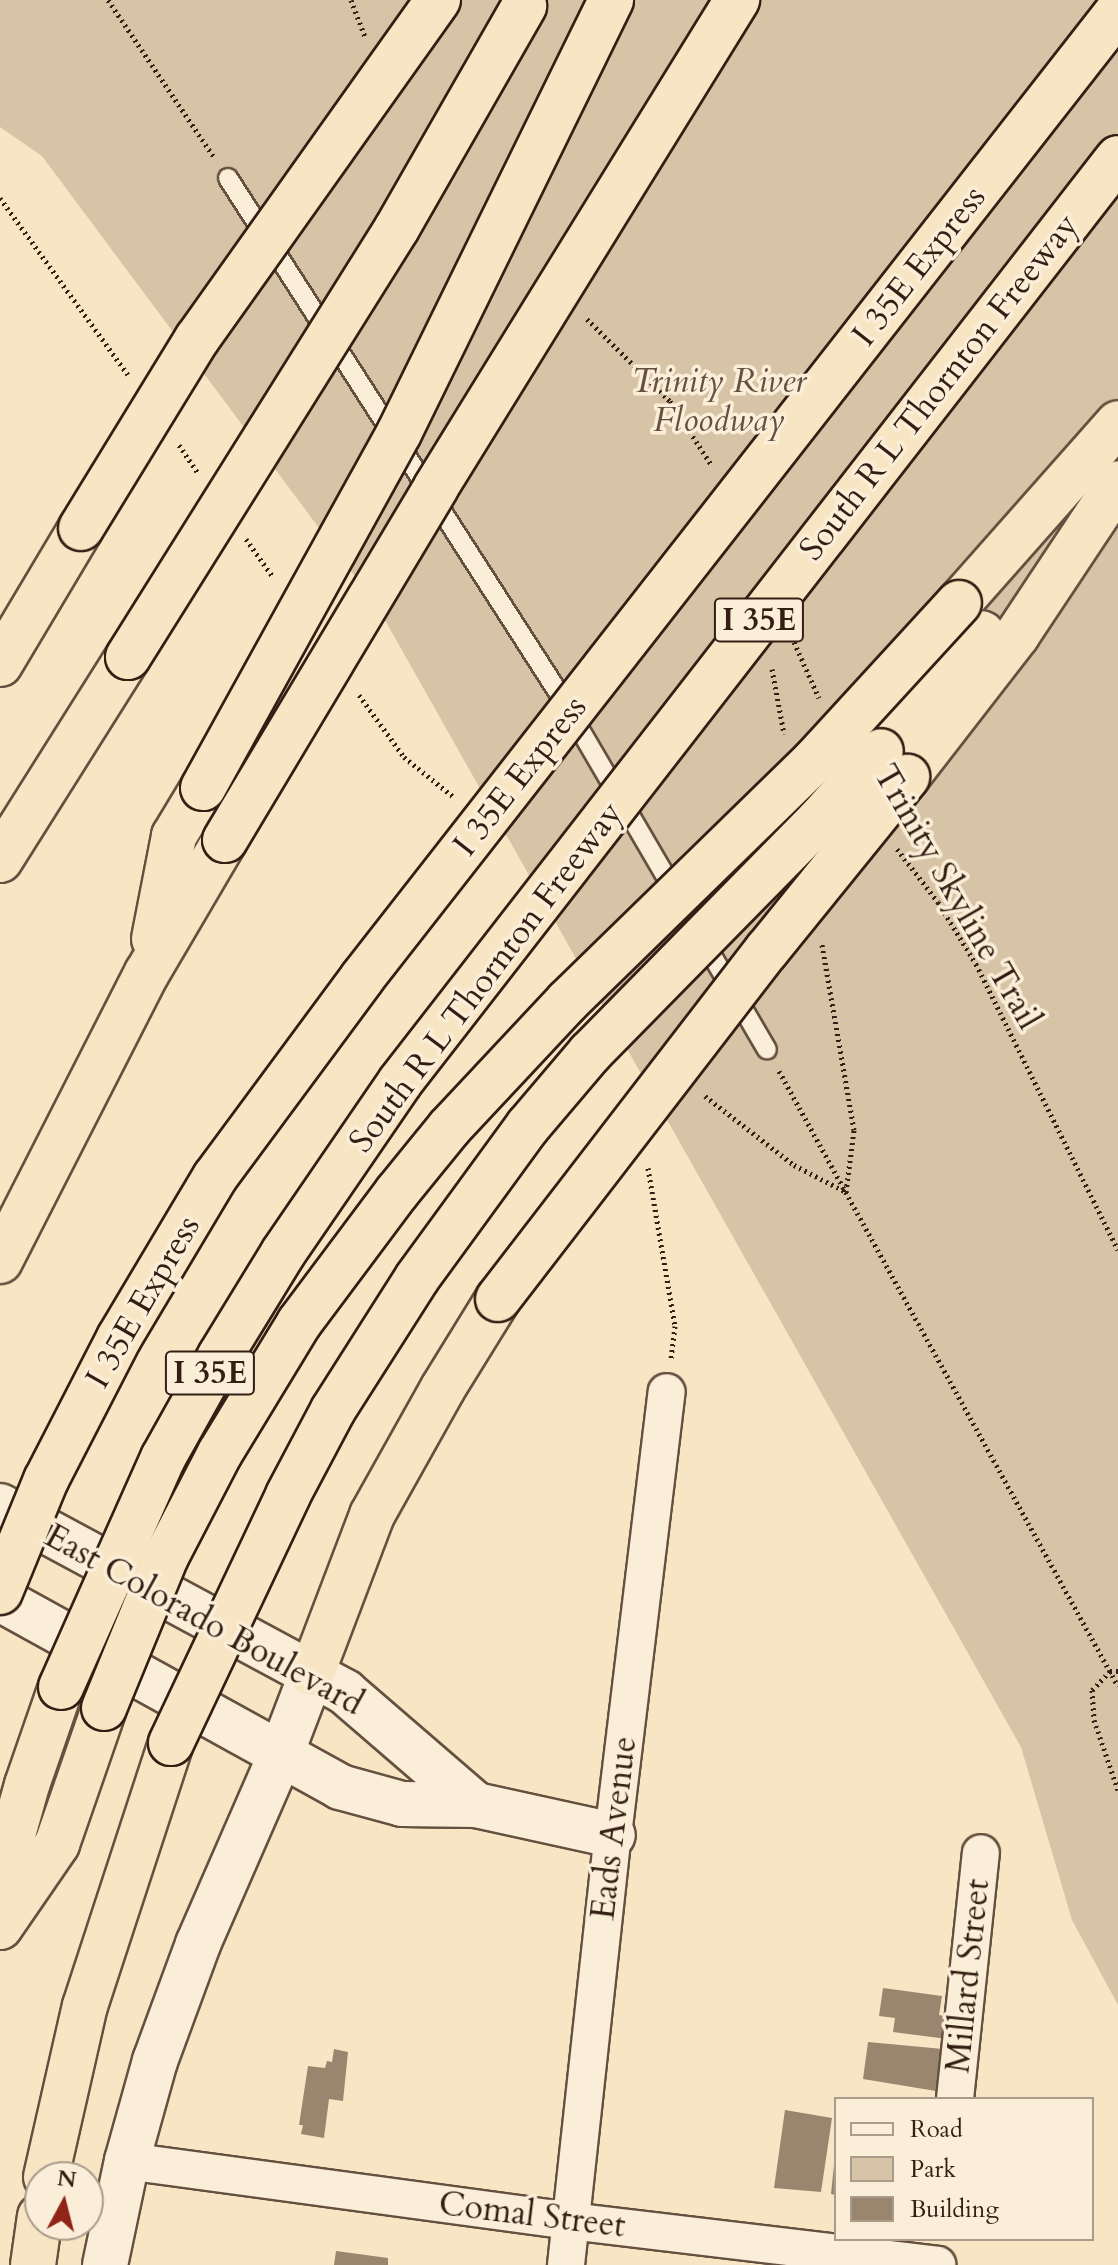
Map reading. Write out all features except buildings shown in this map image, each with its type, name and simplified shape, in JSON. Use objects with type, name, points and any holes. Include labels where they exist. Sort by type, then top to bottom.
[{"type":"highway","points":[[0,664],[197,339],[438,0]]},
{"type":"highway","points":[[0,860],[397,228],[527,0]]},
{"type":"highway","points":[[147,973],[174,836],[399,433],[611,0]]},
{"type":"highway","points":[[0,1261],[147,973],[436,487],[737,0]]},
{"type":"highway","name":"I 35E Express","points":[[0,1592],[46,1480],[112,1352],[215,1177],[362,978],[1118,11]]},
{"type":"highway","name":"South R L Thornton Freeway","points":[[0,1881],[27,1785],[61,1687],[163,1458],[283,1253],[400,1082],[1118,158]]},
{"type":"highway","points":[[0,1927],[57,1844],[104,1708],[166,1557],[220,1453],[299,1323],[449,1128],[568,1001],[815,760],[1118,423]]},
{"type":"highway","points":[[312,1673],[372,1515],[443,1388],[498,1299],[1017,635],[1116,486]]},
{"type":"highway","points":[[50,2161],[85,2006],[171,1743],[288,1495],[333,1410],[417,1278],[528,1126],[590,1053],[820,819],[964,656],[1033,568],[1116,486]]},
{"type":"highway","points":[[33,2265],[36,2241]]},
{"type":"street","name":"Eads Avenue","points":[[566,2265],[613,1835],[667,1392]]},
{"type":"street","name":"East Colorado Boulevard","points":[[0,1506],[345,1692],[476,1805]]},
{"type":"street","name":"East Colorado Boulevard","points":[[0,1599],[340,1787],[402,1804],[476,1805],[613,1835]]},
{"type":"street","points":[[105,2265],[127,2161],[155,2061],[198,1944],[281,1754],[312,1673]]},
{"type":"street","name":"Millard Street","points":[[955,2097],[981,1853]]},
{"type":"street","name":"Comal Street","points":[[127,2161],[570,2221],[937,2265]]},
{"type":"street","points":[[937,2265],[940,2241]]},
{"type":"lane","points":[[228,178],[558,692],[767,1049]]},
{"type":"path","points":[[108,0],[228,178]]},
{"type":"path","points":[[351,0],[366,40]]},
{"type":"path","points":[[0,198],[138,388]]},
{"type":"path","points":[[584,317],[670,401],[717,474]]},
{"type":"path","points":[[174,439],[202,477]]},
{"type":"path","points":[[238,528],[275,579]]},
{"type":"path","points":[[793,640],[825,713]]},
{"type":"path","points":[[358,693],[404,757],[465,807]]},
{"type":"path","name":"Trinity Skyline Trail","points":[[895,845],[938,902],[976,964],[1118,1250]]},
{"type":"path","points":[[767,1049],[1118,1686]]},
{"type":"path","points":[[701,1093],[794,1165],[846,1192]]},
{"type":"path","points":[[645,1156],[675,1326],[667,1392]]},
{"type":"path","points":[[1118,1671],[1110,1671],[1092,1690],[1094,1720],[1118,1790]]},
{"type":"green space","name":"Trinity River Floodway","points":[[0,0],[1118,0],[1118,2005],[1072,1920],[1021,1747],[377,606],[42,156],[0,127]]}]
